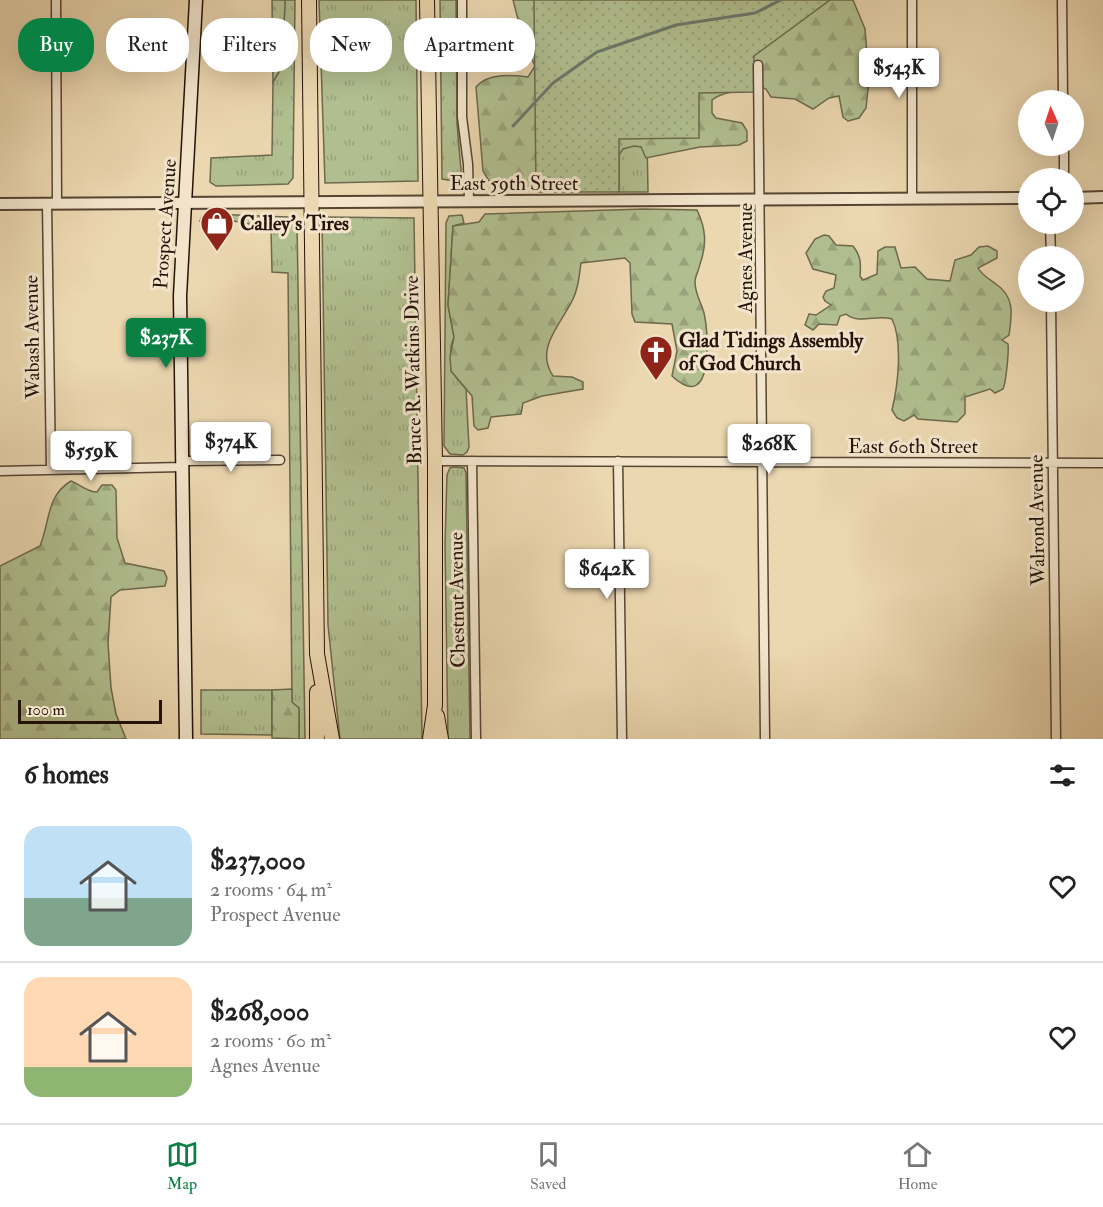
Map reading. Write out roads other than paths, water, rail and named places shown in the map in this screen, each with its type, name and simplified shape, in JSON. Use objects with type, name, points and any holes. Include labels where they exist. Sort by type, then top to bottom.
[{"type":"highway","points":[[309,0],[317,739]]},
{"type":"highway","name":"Bruce R. Watkins Drive","points":[[428,0],[429,201],[435,461],[435,705],[430,739]]},
{"type":"highway","points":[[317,654],[332,739]]},
{"type":"highway","points":[[435,705],[441,739]]},
{"type":"main road","name":"Prospect Avenue","points":[[186,739],[180,296],[187,203],[196,0]]},
{"type":"street","name":"Wabash Avenue","points":[[51,470],[52,204],[56,0]]},
{"type":"street","points":[[462,0],[462,117],[468,164],[469,201]]},
{"type":"street","points":[[912,0],[912,198]]},
{"type":"street","points":[[1062,0],[1063,90]]},
{"type":"street","name":"Agnes Avenue","points":[[758,66],[765,739]]},
{"type":"street","points":[[1084,198],[1103,197]]},
{"type":"street","name":"East 59th Street","points":[[0,204],[1018,198]]},
{"type":"street","name":"Walrond Avenue","points":[[1051,312],[1056,739]]},
{"type":"street","points":[[0,471],[280,460]]},
{"type":"street","name":"East 60th Street","points":[[435,461],[1103,463]]},
{"type":"street","name":"Chestnut Avenue","points":[[472,461],[476,739]]},
{"type":"street","points":[[618,461],[622,739]]},
{"type":"waterway","points":[[513,126],[553,83],[597,52],[676,25],[755,13],[781,0]]},
{"type":"place","name":"Calley's Tires","points":[[217,252]]},
{"type":"place","name":"Glad Tidings Assembly of God Church","points":[[656,381]]}]
